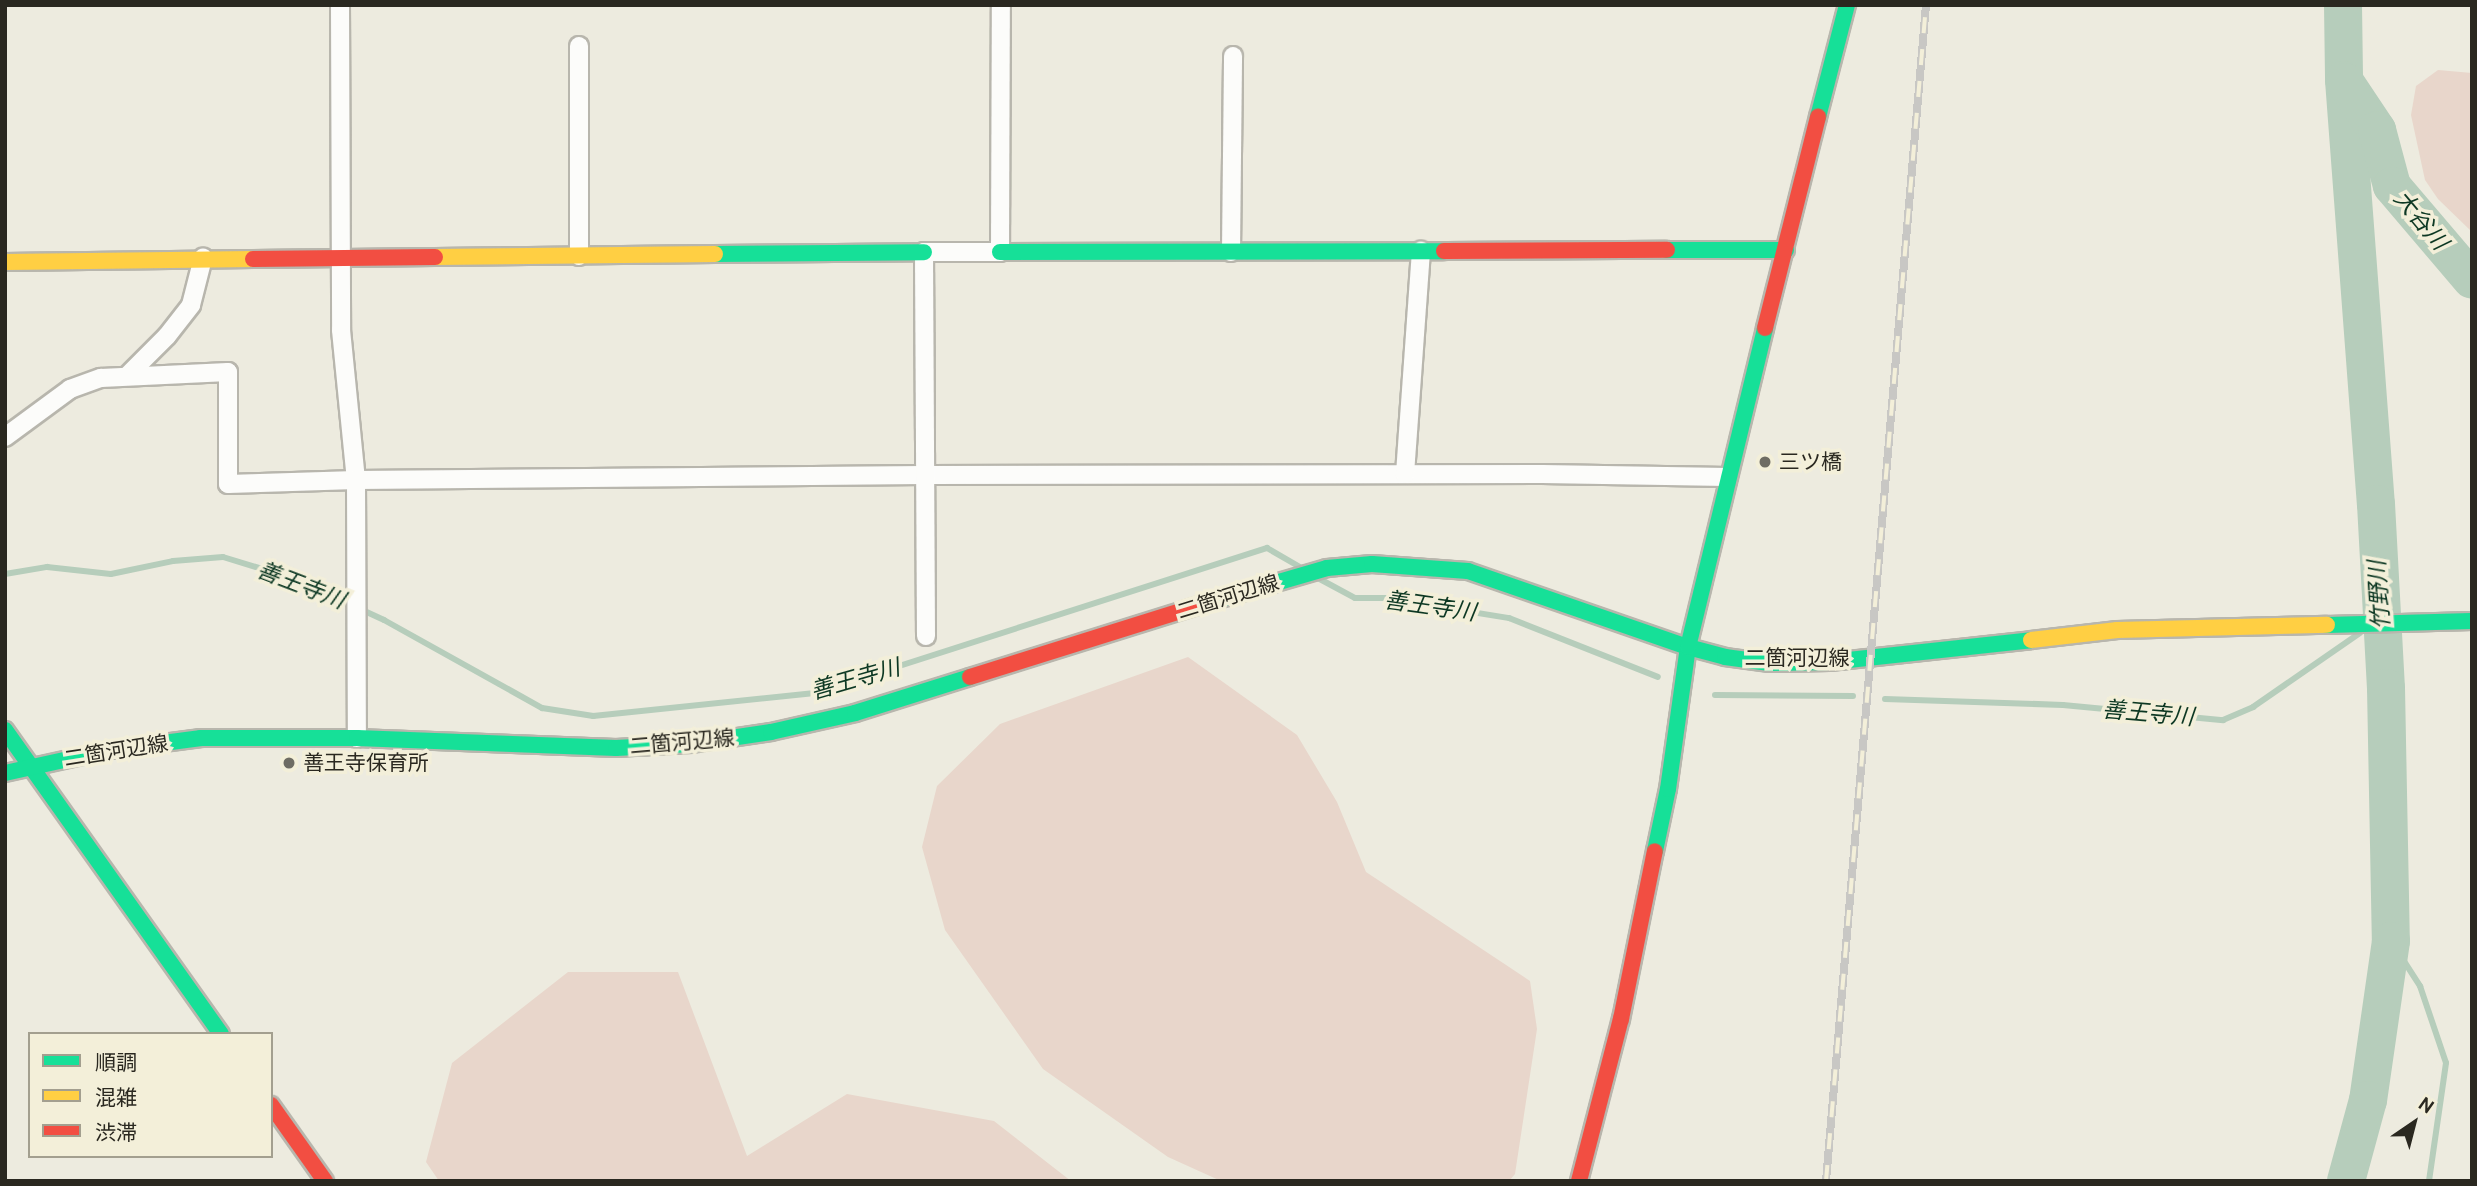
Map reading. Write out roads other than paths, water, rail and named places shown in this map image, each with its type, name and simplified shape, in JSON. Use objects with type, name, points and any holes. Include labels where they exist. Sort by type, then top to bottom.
[{"type":"street","points":[[340,5],[341,330],[356,480],[357,737]]},
{"type":"street","points":[[1000,5],[1000,252]]},
{"type":"street","points":[[1579,1181],[1626,992],[1668,789],[1688,647],[1727,477],[1847,5]]},
{"type":"street","points":[[579,46],[579,256]]},
{"type":"street","points":[[1231,252],[1233,56]]},
{"type":"street","points":[[5,262],[924,251],[1786,250]]},
{"type":"street","points":[[924,251],[926,636]]},
{"type":"street","points":[[1405,474],[1421,251]]},
{"type":"street","points":[[128,375],[167,336],[191,305],[204,258]]},
{"type":"street","points":[[5,437],[70,389],[101,378],[228,372],[228,484],[356,480],[924,475],[1405,474],[1727,477]]},
{"type":"street","name":"二箇河辺線","points":[[5,773],[30,765],[110,750],[201,738],[357,737],[616,748],[691,744],[771,732],[855,713],[1279,580],[1327,568],[1372,564],[1468,571],[1688,647],[1726,657],[1770,663],[1830,662],[2117,630],[2472,621]]},
{"type":"street","points":[[5,730],[220,1032]]},
{"type":"street","points":[[273,1108],[325,1181]]},
{"type":"waterway","name":"竹野川","points":[[2343,5],[2344,80],[2376,504],[2386,688],[2391,941],[2368,1100],[2346,1181]]},
{"type":"waterway","name":"大谷川","points":[[2345,82],[2377,130],[2392,186],[2472,280]]},
{"type":"waterway","name":"善王寺川","points":[[5,574],[47,567],[111,574],[173,561],[223,557],[295,579],[384,620],[542,708],[593,716],[815,693],[1267,548],[1301,568]]},
{"type":"waterway","name":"善王寺川","points":[[1316,577],[1355,598],[1385,598],[1509,618],[1658,677]]},
{"type":"waterway","name":"善王寺川","points":[[1885,699],[2063,705],[2223,720],[2253,707],[2360,633]]},
{"type":"waterway","name":"善王寺川","points":[[1715,695],[1853,696]]},
{"type":"waterway","points":[[2391,941],[2420,986],[2446,1063],[2429,1181]]},
{"type":"railway","points":[[1826,1181],[1926,5]]},
{"type":"place","name":"三ツ橋","points":[[1765,462]]},
{"type":"place","name":"善王寺保育所","points":[[289,763]]}]
